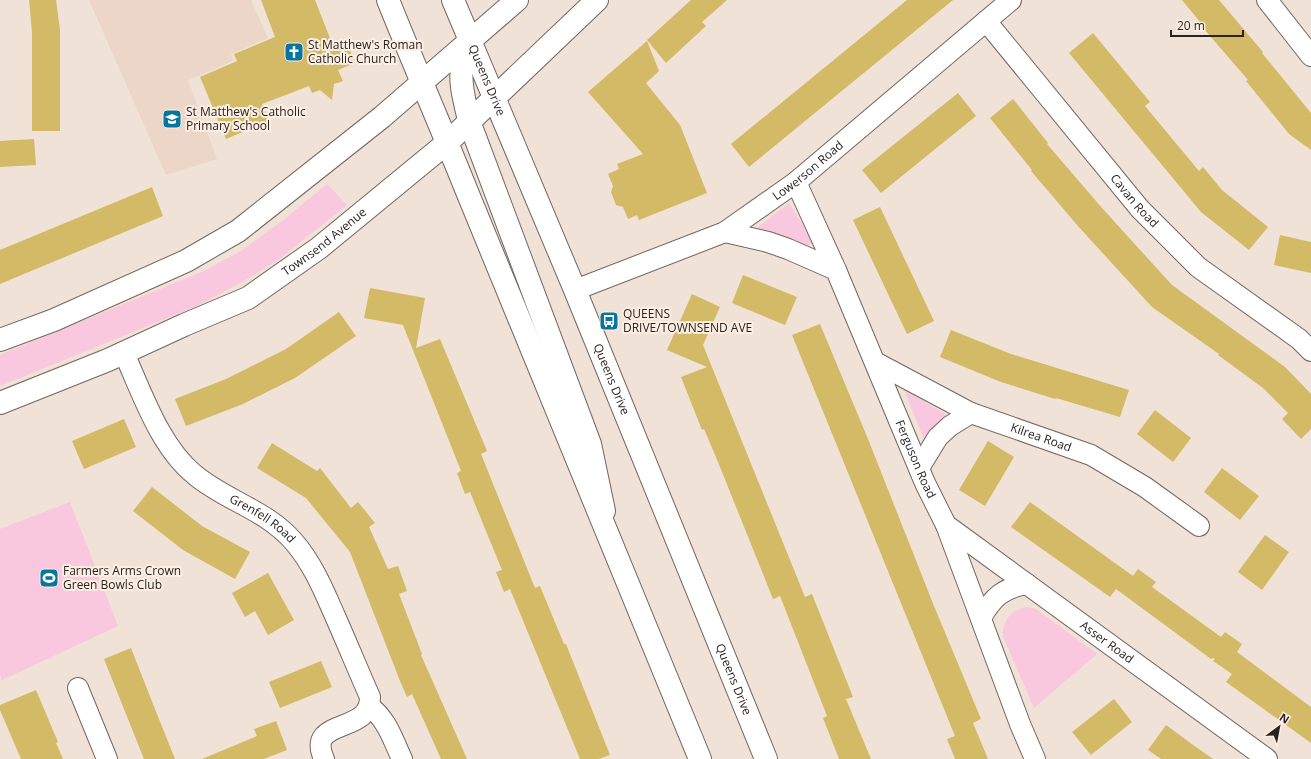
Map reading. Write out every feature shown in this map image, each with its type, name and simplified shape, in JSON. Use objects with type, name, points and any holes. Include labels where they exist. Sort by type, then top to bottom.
[{"type":"main road","points":[[388,0],[421,82],[448,142],[700,759]]},
{"type":"main road","name":"Queens Drive","points":[[453,0],[575,290],[766,759]]},
{"type":"main road","points":[[0,340],[54,320],[186,261],[238,231],[358,136],[470,42],[517,0]]},
{"type":"main road","name":"Townsend Avenue","points":[[0,403],[124,353],[248,298],[319,248],[448,142],[597,0]]},
{"type":"main road","points":[[470,42],[465,55],[462,70],[463,87],[469,121],[590,444],[610,540]]},
{"type":"street","name":"Lowerson Road","points":[[575,290],[725,232],[796,182],[1010,0]]},
{"type":"street","points":[[1267,0],[1311,56]]},
{"type":"street","name":"Cavan Road","points":[[986,20],[1140,209],[1198,267],[1299,339],[1311,351]]},
{"type":"street","name":"Ferguson Road","points":[[796,182],[836,270],[919,468],[946,524],[1020,724],[1035,759]]},
{"type":"street","points":[[725,232],[768,242],[836,270]]},
{"type":"street","name":"Grenfell Road","points":[[124,353],[160,431],[170,448],[182,462],[194,475],[221,494],[259,512],[277,525],[294,542],[308,561],[320,582],[370,697],[369,706]]},
{"type":"street","name":"Kilrea Road","points":[[875,362],[971,413],[1091,455],[1146,487],[1199,526]]},
{"type":"street","points":[[919,468],[938,437],[950,426],[971,413]]},
{"type":"street","name":"Asser Road","points":[[946,524],[1267,759]]},
{"type":"street","points":[[981,618],[987,606],[1005,590],[1027,584]]},
{"type":"street","points":[[78,688],[107,759]]},
{"type":"street","points":[[324,759],[320,744],[323,737],[330,731],[362,717],[369,706],[376,711],[383,720],[402,759]]},
{"type":"shaded area","name":"St Matthew's Catholic Primary School","points":[[89,0],[251,0],[268,38],[231,54],[233,61],[188,80],[217,159],[166,175]]},
{"type":"shaded area","points":[[327,184],[347,205],[278,260],[244,281],[199,305],[0,386],[0,355],[204,271],[241,251],[286,218]]},
{"type":"shaded area","points":[[789,203],[812,240],[809,245],[805,246],[797,241],[756,229]]},
{"type":"shaded area","points":[[904,390],[945,414],[945,419],[924,439]]},
{"type":"shaded area","name":"Farmers Arms Crown Green Bowls Club","points":[[70,502],[118,626],[2,680],[0,675],[0,529]]},
{"type":"shaded area","points":[[1028,607],[1036,609],[1097,654],[1034,708],[1003,636],[1004,625],[1009,616],[1017,610]]},
{"type":"building","points":[[29,0],[56,0],[60,30],[60,131],[32,131],[32,32]]},
{"type":"building","name":"St Matthew's Roman Catholic Church","points":[[261,0],[315,0],[335,51],[348,46],[355,63],[338,70],[343,81],[334,84],[332,100],[320,90],[312,93],[309,86],[262,104],[269,121],[226,139],[200,77],[237,61],[234,54],[275,37]]},
{"type":"building","points":[[691,0],[727,0],[702,22],[706,26],[666,63],[647,40]]},
{"type":"building","points":[[907,0],[953,0],[749,167],[731,144]]},
{"type":"building","points":[[1182,0],[1219,0],[1263,52],[1262,53],[1311,113],[1311,150],[1289,134],[1246,81],[1248,80],[1204,29],[1205,28]]},
{"type":"building","points":[[1093,33],[1150,102],[1145,106],[1199,171],[1203,167],[1222,190],[1268,227],[1249,250],[1201,212],[1069,53]]},
{"type":"building","points":[[647,41],[659,71],[646,83],[680,125],[707,193],[639,220],[637,215],[628,219],[623,207],[616,205],[611,192],[613,186],[608,174],[619,169],[617,164],[643,154],[588,92]]},
{"type":"building","points":[[958,93],[976,116],[881,193],[862,170]]},
{"type":"building","points":[[1013,99],[1048,143],[1047,144],[1102,208],[1172,285],[1285,367],[1311,394],[1311,429],[1301,439],[1282,419],[1288,413],[1263,388],[1218,355],[1219,354],[1152,307],[1077,225],[1031,171],[1032,170],[990,118]]},
{"type":"building","points":[[34,139],[36,165],[0,167],[0,141]]},
{"type":"building","points":[[152,187],[163,216],[0,284],[0,250]]},
{"type":"building","points":[[880,207],[934,321],[907,334],[853,220]]},
{"type":"building","points":[[1280,235],[1311,242],[1311,273],[1274,265]]},
{"type":"building","points":[[743,275],[797,297],[785,325],[732,303]]},
{"type":"building","points":[[370,288],[425,298],[416,348],[440,339],[487,451],[481,454],[535,588],[540,586],[564,644],[566,644],[610,755],[599,759],[580,759],[510,589],[504,592],[496,572],[502,570],[470,492],[465,494],[457,473],[461,471],[403,325],[364,318]]},
{"type":"building","points":[[692,294],[720,307],[703,345],[805,597],[812,594],[853,697],[846,699],[871,759],[839,759],[823,718],[827,716],[780,596],[773,599],[718,462],[704,429],[702,430],[681,377],[707,367],[667,350]]},
{"type":"building","points":[[339,312],[356,336],[295,378],[243,404],[186,426],[175,399],[226,379],[286,349]]},
{"type":"building","points":[[820,324],[981,719],[973,723],[988,759],[955,759],[947,739],[955,736],[792,335]]},
{"type":"building","points":[[951,330],[1011,354],[1129,390],[1120,417],[1001,382],[940,357]]},
{"type":"building","points":[[1155,410],[1191,438],[1173,462],[1137,434]]},
{"type":"building","points":[[124,419],[136,447],[84,469],[72,441]]},
{"type":"building","points":[[988,441],[1014,457],[985,506],[959,490]]},
{"type":"building","points":[[272,443],[317,471],[320,468],[351,508],[358,502],[375,523],[369,527],[388,569],[398,566],[407,591],[399,594],[422,654],[421,655],[467,759],[441,759],[412,694],[407,697],[350,552],[306,498],[257,468]]},
{"type":"building","points":[[1222,468],[1259,496],[1240,520],[1204,492]]},
{"type":"building","points":[[152,487],[202,526],[250,552],[235,579],[183,550],[133,511]]},
{"type":"building","points":[[1030,502],[1133,576],[1138,569],[1156,582],[1152,587],[1221,637],[1225,632],[1242,644],[1237,652],[1311,707],[1311,743],[1226,682],[1232,674],[1213,661],[1215,659],[1211,659],[1116,589],[1110,597],[1011,527]]},
{"type":"building","points":[[1265,535],[1289,552],[1262,590],[1238,572]]},
{"type":"building","points":[[268,573],[294,620],[268,635],[255,611],[245,617],[232,593]]},
{"type":"building","points":[[131,648],[175,759],[144,759],[104,659]]},
{"type":"building","points":[[321,661],[332,687],[280,708],[269,682]]},
{"type":"building","points":[[36,690],[58,742],[56,743],[63,759],[21,759],[0,710],[0,705]]},
{"type":"building","points":[[1114,699],[1132,722],[1091,755],[1072,732]]},
{"type":"building","points":[[276,721],[287,750],[264,759],[202,759],[257,736],[254,729]]},
{"type":"building","points":[[1166,725],[1213,759],[1161,759],[1148,750]]},
{"type":"place","name":"St Matthew's Roman Catholic Church","points":[[294,52]]},
{"type":"place","name":"St Matthew's Catholic Primary School","points":[[172,119]]},
{"type":"place","name":"QUEENS DRIVE/TOWNSEND AVE","points":[[609,321]]},
{"type":"place","name":"Farmers Arms Crown Green Bowls Club","points":[[49,578]]}]
